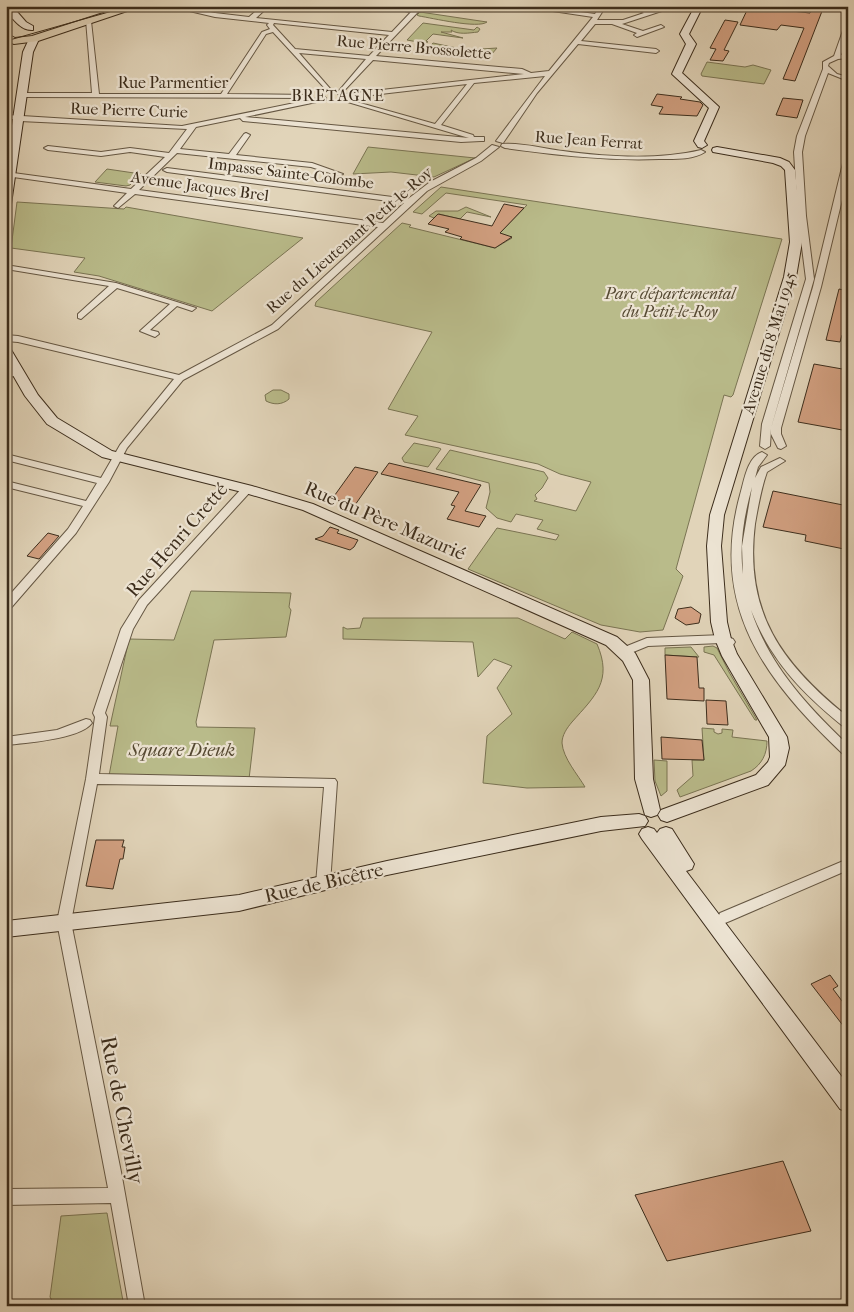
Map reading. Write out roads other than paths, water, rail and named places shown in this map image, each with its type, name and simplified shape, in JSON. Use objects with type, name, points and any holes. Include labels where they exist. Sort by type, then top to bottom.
[{"type":"main road","points":[[7,6],[17,24],[12,38]]},
{"type":"main road","points":[[12,38],[119,6]]},
{"type":"main road","points":[[12,18],[22,24],[39,29],[88,21],[137,6]]},
{"type":"main road","points":[[699,6],[684,34],[691,44],[677,74],[714,107],[699,141],[701,148],[714,146],[717,150]]},
{"type":"main road","points":[[6,204],[8,174],[20,118],[28,52],[39,29]]},
{"type":"main road","points":[[12,38],[34,39]]},
{"type":"main road","points":[[12,38],[27,47],[28,52]]},
{"type":"main road","name":"Avenue du 8 Mai 1945","points":[[657,823],[762,780],[776,765],[780,748],[778,738],[730,656],[723,639],[719,622],[714,546],[717,515],[777,324],[790,276],[796,242],[789,167],[776,160],[717,150]]},
{"type":"main road","name":"Rue du Père Mazurié","points":[[6,351],[12,374],[52,420],[103,452],[117,458],[247,489],[332,516],[539,610],[605,637],[626,651]]},
{"type":"main road","name":"Avenue du 8 Mai 1945","points":[[657,823],[683,816],[768,784],[778,776],[783,767],[787,749],[785,737],[740,659],[717,590]]},
{"type":"main road","points":[[626,651],[636,666],[641,680],[644,779],[657,823],[757,962],[776,996],[848,1091]]},
{"type":"main road","points":[[657,823],[848,1102]]},
{"type":"main road","name":"Rue de Bicêtre","points":[[6,929],[239,903],[387,868],[601,824],[657,823]]},
{"type":"street","points":[[171,6],[208,14],[393,34]]},
{"type":"street","points":[[250,18],[266,6]]},
{"type":"street","points":[[375,6],[416,10],[437,6]]},
{"type":"street","points":[[522,6],[613,23],[643,33]]},
{"type":"street","name":"Rue du Lieutenant Petit-le-Roy","points":[[6,606],[72,532],[104,482],[123,447],[180,378],[274,327],[435,181],[470,165],[498,144],[550,73],[595,19],[602,6]]},
{"type":"street","points":[[634,6],[650,14]]},
{"type":"street","points":[[613,23],[674,6]]},
{"type":"street","points":[[335,98],[416,10]]},
{"type":"street","points":[[88,21],[96,96]]},
{"type":"street","points":[[273,21],[270,26],[335,98],[481,140]]},
{"type":"street","points":[[837,57],[848,25]]},
{"type":"street","points":[[633,36],[661,28]]},
{"type":"street","points":[[223,96],[264,33],[274,30]]},
{"type":"street","points":[[575,42],[656,51]]},
{"type":"street","name":"Rue Pierre Brossolette","points":[[293,51],[522,71],[528,73],[526,76]]},
{"type":"street","points":[[848,56],[837,57],[826,62],[824,66],[826,69],[806,123],[798,152],[809,283],[767,424],[763,450],[750,475],[735,552],[744,606],[750,626],[780,680],[806,712],[848,752]]},
{"type":"street","points":[[826,69],[835,75],[848,79]]},
{"type":"street","points":[[335,98],[550,73]]},
{"type":"street","points":[[437,126],[473,82]]},
{"type":"street","name":"Rue Parmentier","points":[[23,95],[335,98]]},
{"type":"street","name":"Rue Pierre Curie","points":[[6,117],[182,128],[335,98]]},
{"type":"street","points":[[231,118],[461,140],[481,140]]},
{"type":"street","points":[[118,206],[172,153],[193,126]]},
{"type":"street","points":[[231,157],[246,135]]},
{"type":"street","name":"Rue Jean Ferrat","points":[[481,140],[583,156],[625,158],[685,156],[701,148]]},
{"type":"street","points":[[48,148],[101,154],[130,150],[231,157],[312,165],[339,174]]},
{"type":"street","points":[[848,159],[817,287],[776,428],[776,434],[781,446],[788,454],[786,459],[764,468],[762,472],[749,526],[747,545],[749,583],[754,604],[765,632],[779,656],[799,682],[848,724]]},
{"type":"street","name":"Impasse Sainte-Colombe","points":[[167,170],[411,202]]},
{"type":"street","name":"Avenue Jacques Brel","points":[[8,174],[386,226]]},
{"type":"street","points":[[6,267],[116,285],[192,308]]},
{"type":"street","points":[[81,316],[116,285]]},
{"type":"street","points":[[155,334],[144,331],[176,303]]},
{"type":"street","points":[[6,338],[18,339],[180,378]]},
{"type":"street","points":[[763,450],[773,444],[781,446]]},
{"type":"street","points":[[763,450],[767,459],[780,461]]},
{"type":"street","points":[[6,457],[104,482]]},
{"type":"street","points":[[6,484],[88,505]]},
{"type":"street","name":"Rue Henri Cretté","points":[[64,922],[92,779],[99,728],[99,712],[128,630],[153,590],[247,489]]},
{"type":"street","points":[[626,651],[647,642],[723,639],[728,641],[731,649],[740,659]]},
{"type":"street","points":[[6,741],[44,737],[71,730],[86,723]]},
{"type":"street","points":[[92,779],[331,782],[323,884]]},
{"type":"street","points":[[725,917],[848,864]]},
{"type":"street","name":"Rue de Chevilly","points":[[64,922],[137,1306]]},
{"type":"street","points":[[6,1197],[117,1195]]},
{"type":"tram line","points":[[6,41],[130,6]]},
{"type":"district","name":"BRETAGNE","points":[[338,95]]},
{"type":"park label","name":"Parc départemental du Petit-le-Roy","points":[[670,302]]},
{"type":"park label","name":"Square Dieuk","points":[[182,750]]}]
